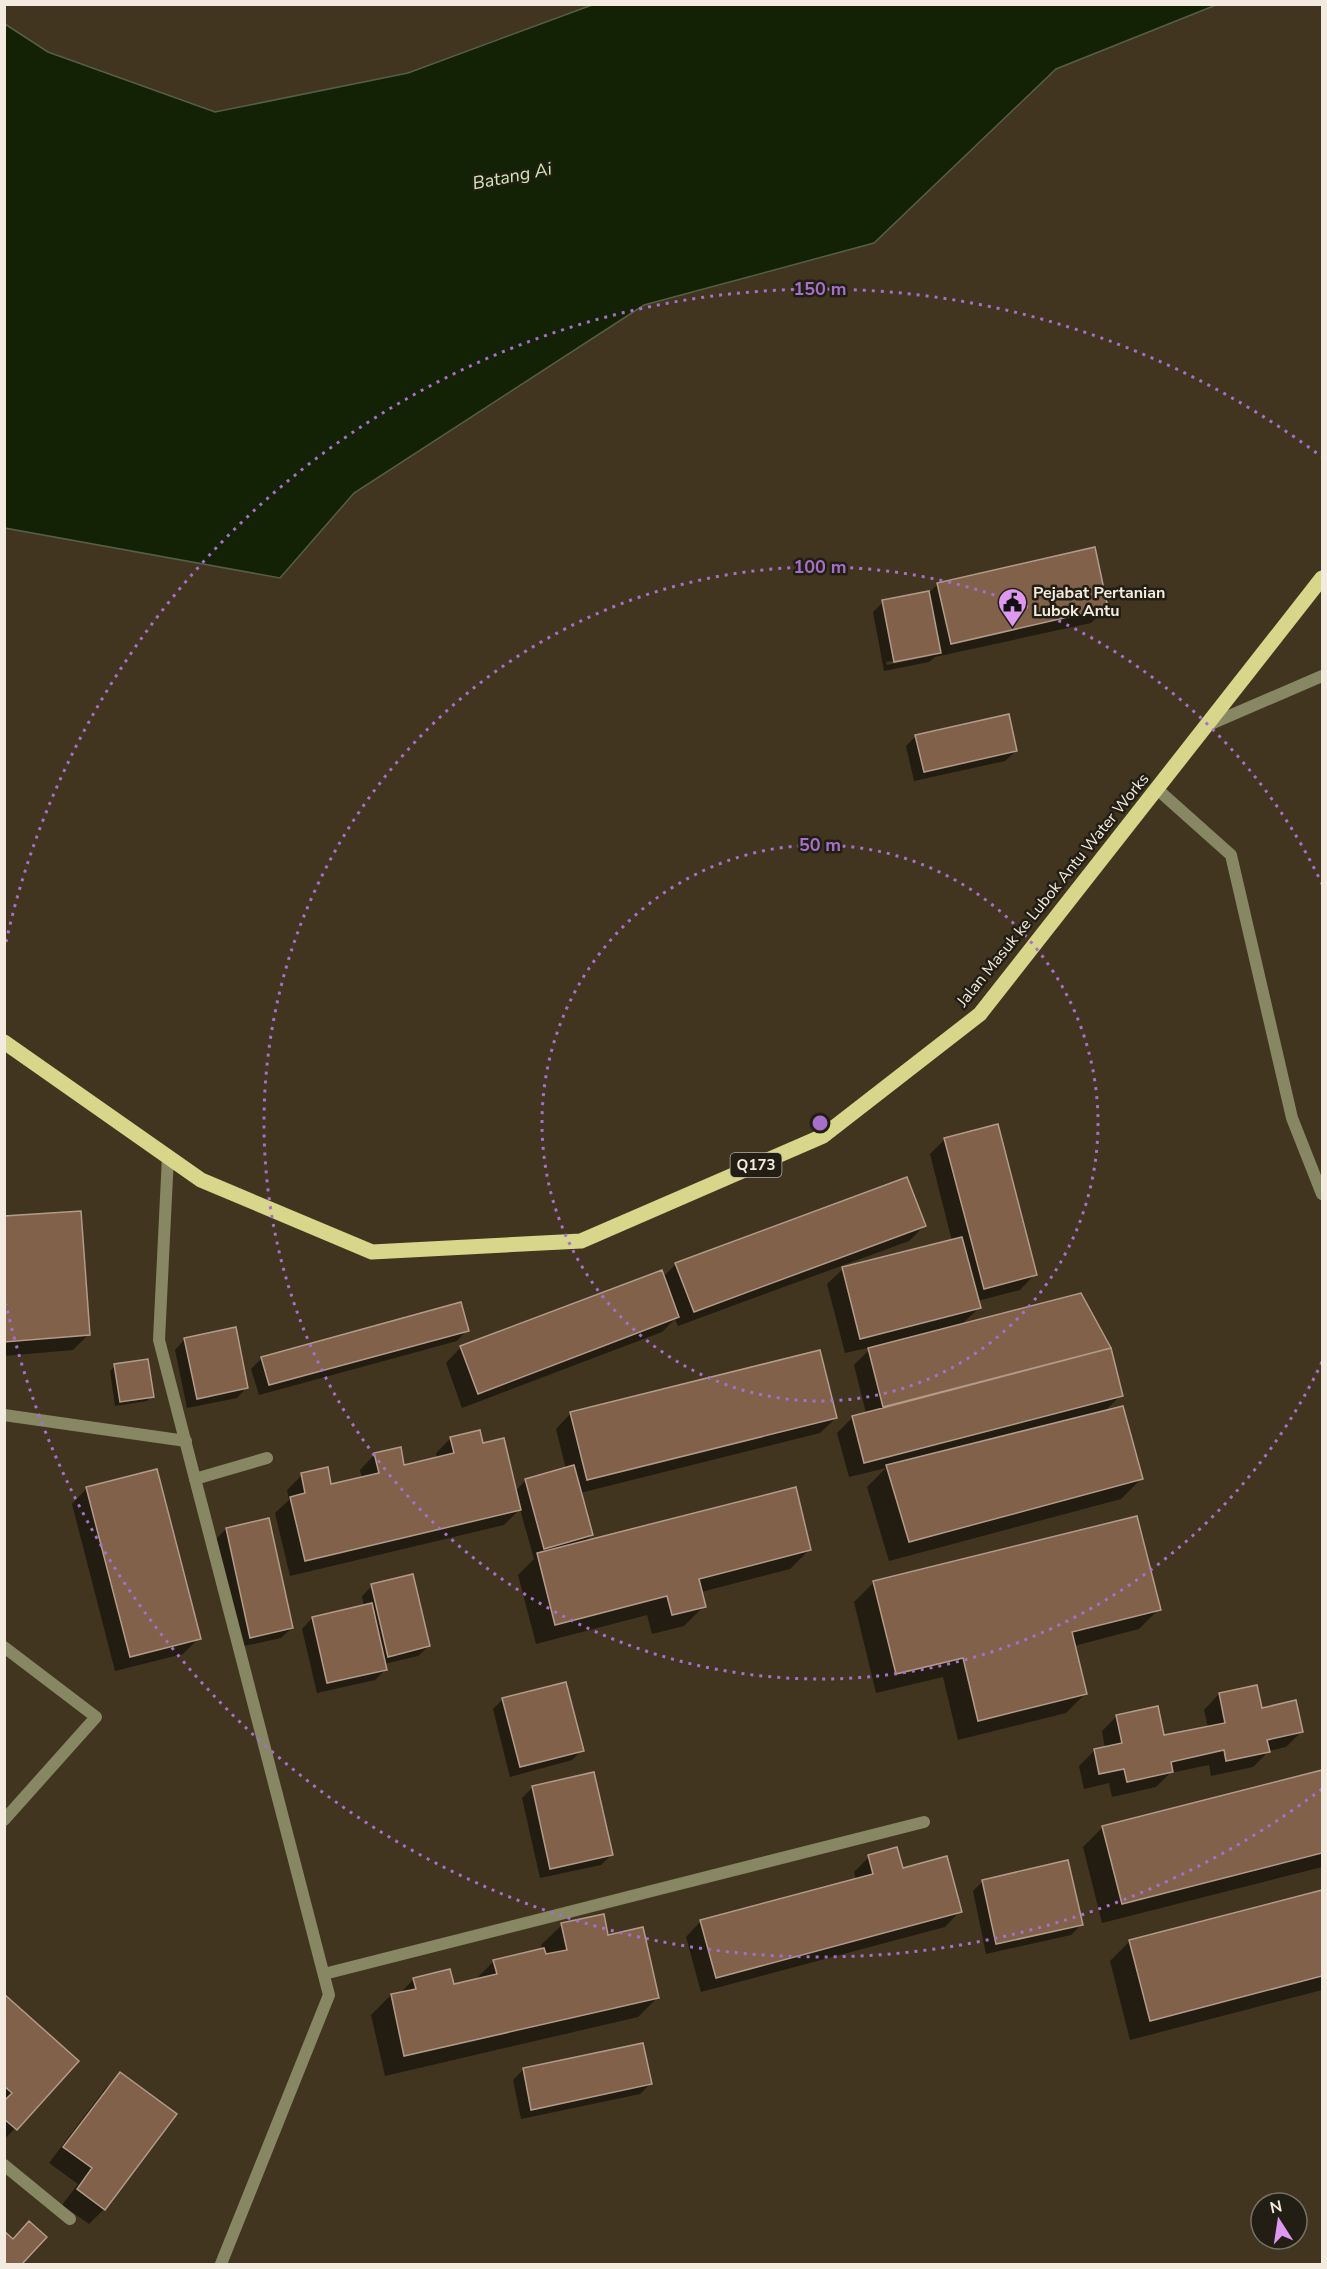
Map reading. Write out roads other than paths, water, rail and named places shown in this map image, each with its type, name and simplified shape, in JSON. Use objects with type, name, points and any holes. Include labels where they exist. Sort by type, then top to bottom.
[{"type":"main road","name":"Jalan Masuk ke Lubok Antu Water Works","points":[[4,1042],[201,1180],[372,1252],[581,1241],[823,1136],[980,1014],[1323,578]]},
{"type":"street","points":[[1206,726],[1323,676]]},
{"type":"street","points":[[1157,789],[1231,855],[1292,1118],[1323,1194]]},
{"type":"street","points":[[168,1156],[159,1340],[329,1995],[221,2265]]},
{"type":"street","points":[[4,1415],[186,1441]]},
{"type":"street","points":[[195,1479],[267,1458]]},
{"type":"street","points":[[4,1647],[96,1717],[4,1820]]},
{"type":"street","points":[[324,1974],[924,1822]]},
{"type":"street","points":[[4,2165],[70,2219]]},
{"type":"water","name":"Batang Ai","points":[[592,5],[1216,5],[1056,69],[874,243],[644,305],[354,493],[280,578],[5,528],[5,24],[48,52],[215,112],[408,73]]},
{"type":"place","name":"Pejabat Pertanian Lubok Antu","points":[[1012,628]]}]
